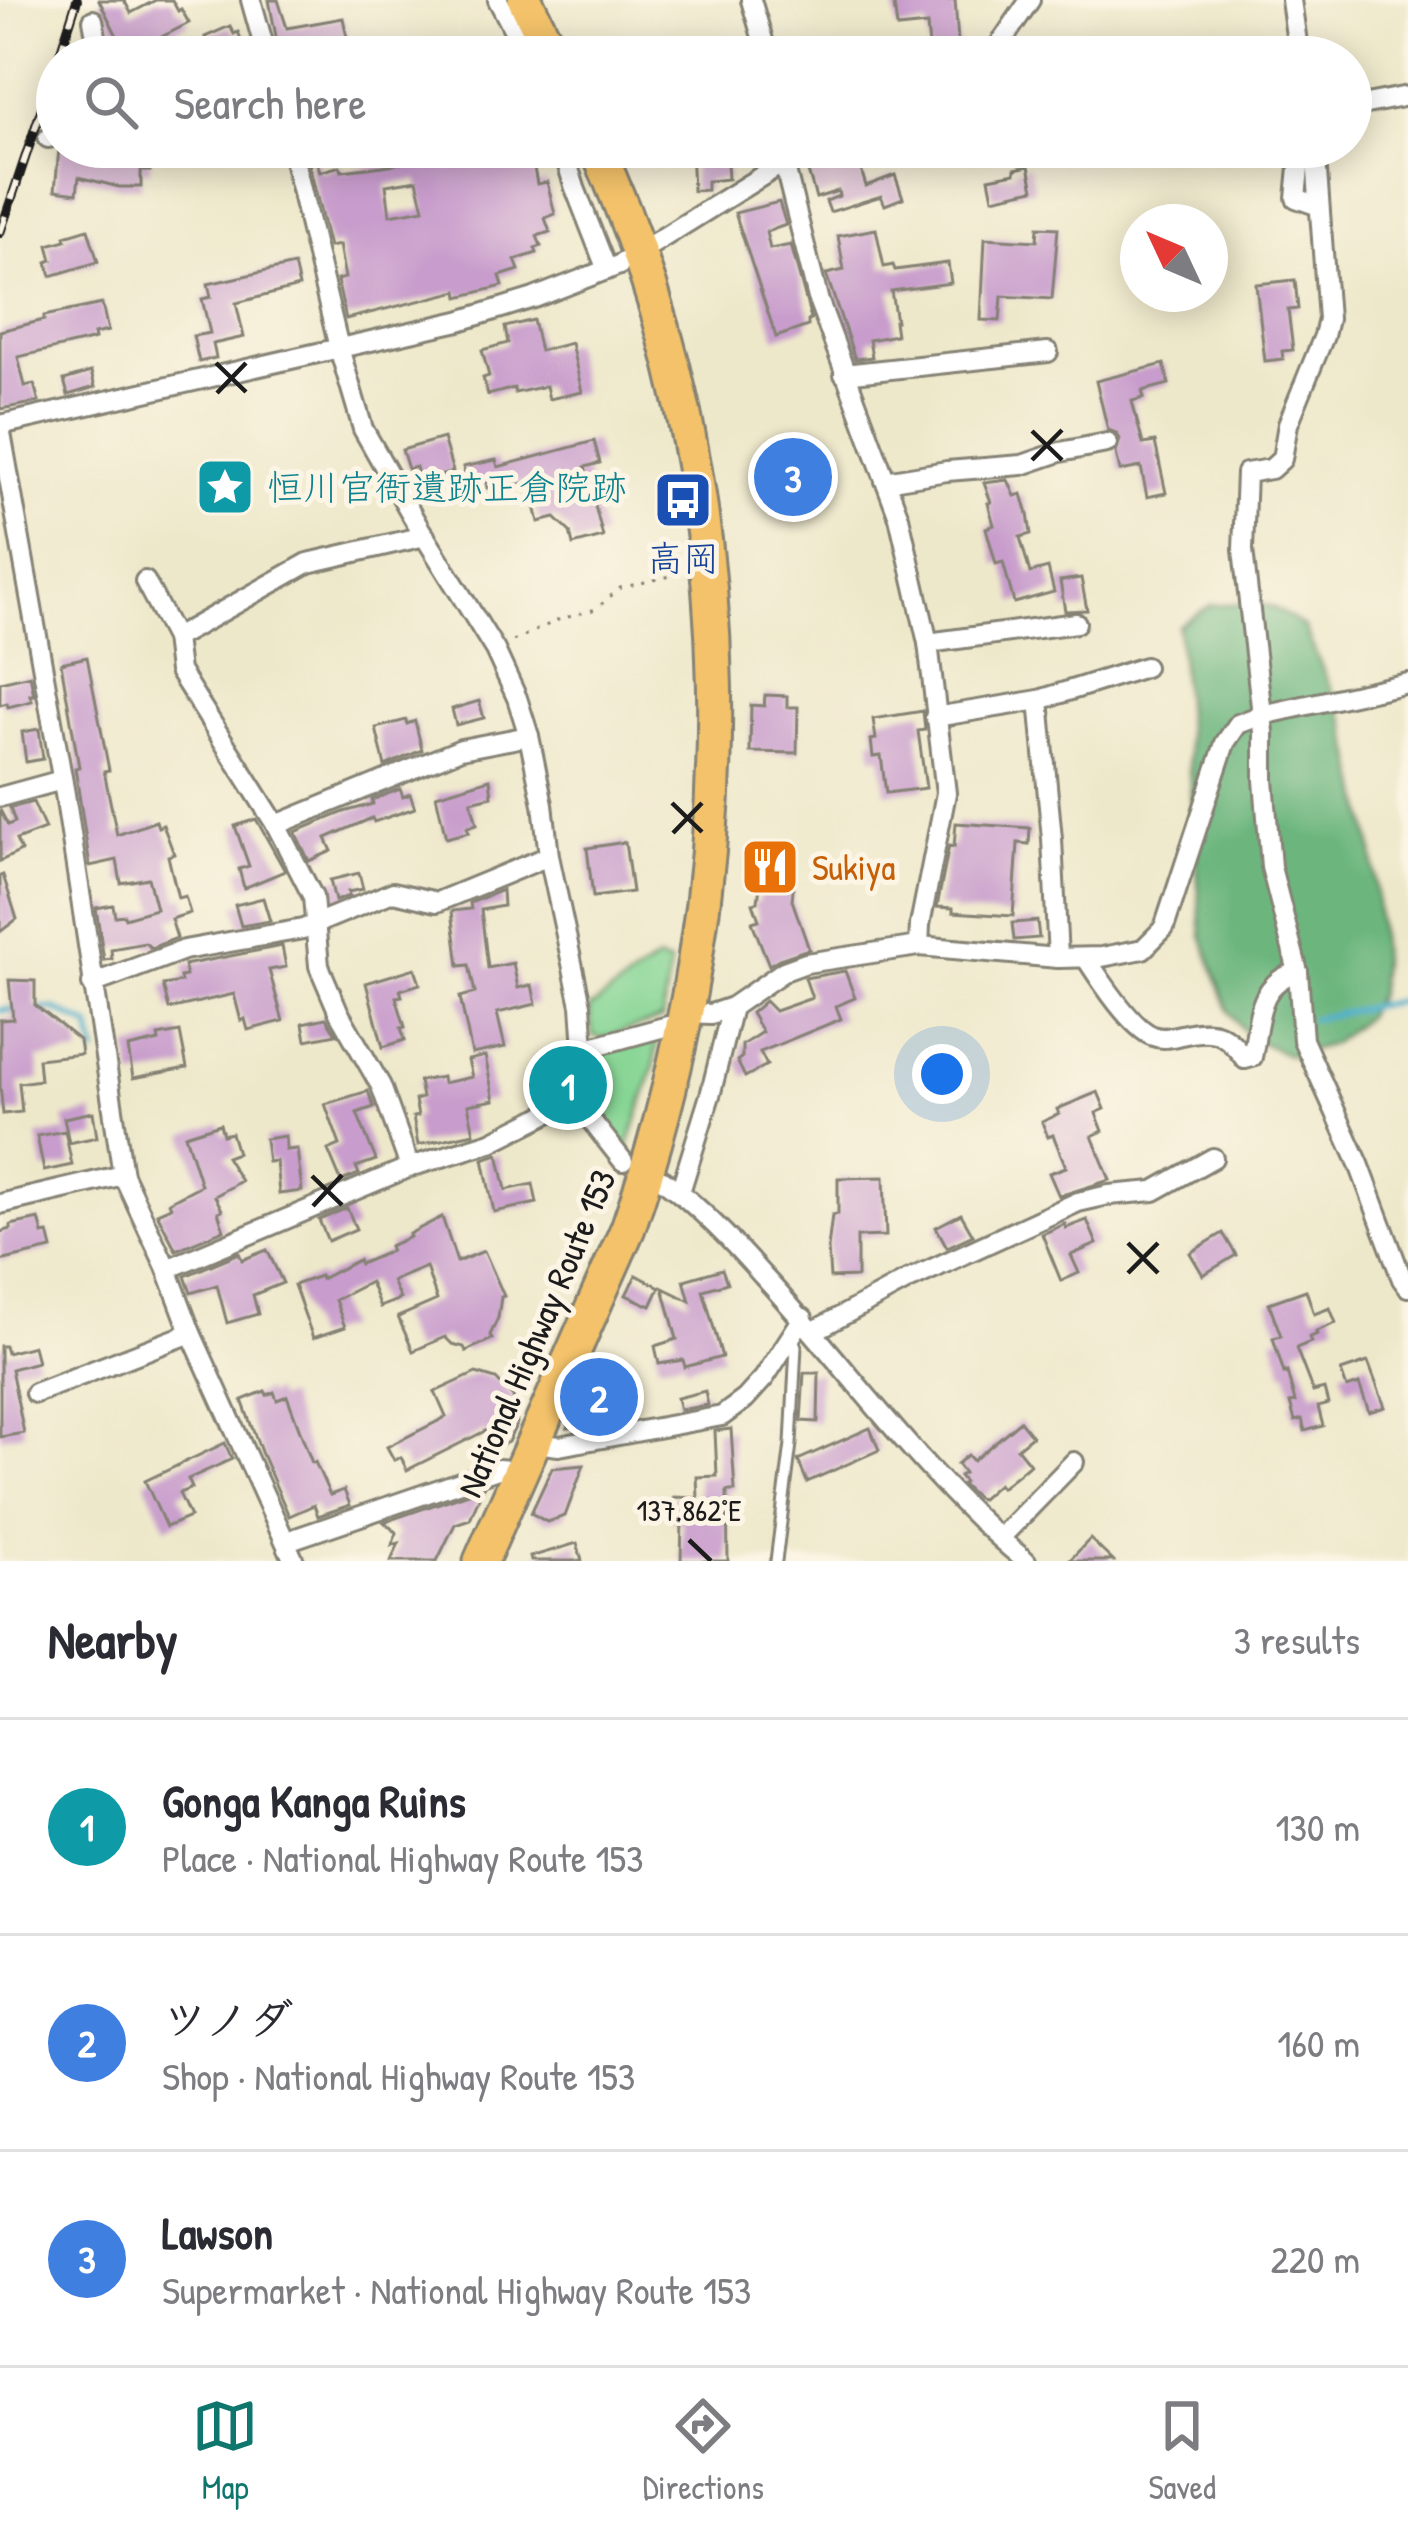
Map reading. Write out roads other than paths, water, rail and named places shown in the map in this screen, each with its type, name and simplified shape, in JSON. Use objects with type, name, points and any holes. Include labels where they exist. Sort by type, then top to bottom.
[{"type":"highway","points":[[525,0],[543,36]]},
{"type":"highway","name":"National Highway Route 153","points":[[481,1561],[643,1185],[684,1021],[708,847],[713,646],[689,441],[653,301],[622,262],[601,168]]},
{"type":"street","points":[[250,0],[261,36]]},
{"type":"street","points":[[498,0],[517,36]]},
{"type":"street","points":[[751,0],[762,36]]},
{"type":"street","points":[[1005,36],[1030,0]]},
{"type":"street","points":[[1291,0],[1297,36]]},
{"type":"street","points":[[92,20],[95,36]]},
{"type":"street","points":[[1372,103],[1408,96]]},
{"type":"street","points":[[296,168],[363,429],[496,650],[517,698],[529,736],[581,1005],[583,1110],[623,1161]]},
{"type":"street","points":[[568,168],[574,188],[622,262]]},
{"type":"street","points":[[294,1561],[123,1175],[62,780],[0,426],[459,321],[534,298],[622,262],[765,168]]},
{"type":"street","points":[[787,168],[819,302],[899,517],[928,644],[946,793],[919,946]]},
{"type":"street","points":[[1299,168],[1296,198],[1319,206]]},
{"type":"street","points":[[1317,168],[1328,319],[1288,424],[1282,460],[1271,470],[1246,473],[1243,550],[1262,715],[1271,867],[1298,973],[1303,1040],[1408,1287]]},
{"type":"street","points":[[844,374],[1048,352]]},
{"type":"street","points":[[885,481],[1022,465],[1107,443]]},
{"type":"street","points":[[175,638],[308,563],[425,536]]},
{"type":"street","points":[[145,581],[175,638],[179,671],[276,825],[313,897],[319,966],[339,1013],[381,1086],[410,1167]]},
{"type":"street","points":[[928,644],[1076,623]]},
{"type":"street","points":[[935,717],[1039,700],[1145,667]]},
{"type":"street","points":[[584,1049],[732,1006],[784,971],[806,963],[919,946],[1058,958],[1143,950],[1164,928],[1225,743],[1238,724],[1408,683]]},
{"type":"street","points":[[1039,700],[1058,958]]},
{"type":"street","points":[[276,825],[461,749],[529,736]]},
{"type":"street","points":[[0,797],[62,780]]},
{"type":"street","points":[[92,984],[184,950],[303,929],[393,892],[437,902],[549,856]]},
{"type":"street","points":[[1086,958],[1116,1001],[1154,1037],[1216,1032],[1225,1035],[1245,1059],[1252,1057],[1260,1004],[1276,981],[1298,973]]},
{"type":"street","points":[[732,1006],[711,1092],[672,1186],[706,1214],[808,1324],[918,1456],[1026,1561]]},
{"type":"street","points":[[167,1269],[410,1167],[491,1142],[582,1096]]},
{"type":"street","points":[[286,1541],[560,1446],[722,1416],[745,1399],[792,1337],[808,1324],[1078,1202],[1154,1191],[1213,1158]]},
{"type":"street","points":[[0,1204],[123,1175]]},
{"type":"street","points":[[34,1393],[191,1333]]},
{"type":"street","points":[[1000,1538],[1075,1462]]},
{"type":"lane","points":[[776,1561],[791,1444],[796,1346],[792,1337]]},
{"type":"waterway","points":[[1312,1019],[1408,999]]},
{"type":"waterway","points":[[0,1010],[20,1009]]},
{"type":"waterway","points":[[34,1009],[55,1009],[90,1026],[96,1053]]},
{"type":"railway","points":[[66,36],[77,0]]},
{"type":"railway","points":[[0,233],[36,126]]},
{"type":"place","name":"Lawson","points":[[793,477]]},
{"type":"place","name":"恒川官衙遺跡正倉院跡","points":[[225,487]]},
{"type":"place","name":"高岡","points":[[683,500]]},
{"type":"place","name":"Sukiya","points":[[770,867]]},
{"type":"place","name":"Gonga Kanga Ruins","points":[[568,1085]]},
{"type":"place","name":"ツノダ","points":[[599,1397]]}]
